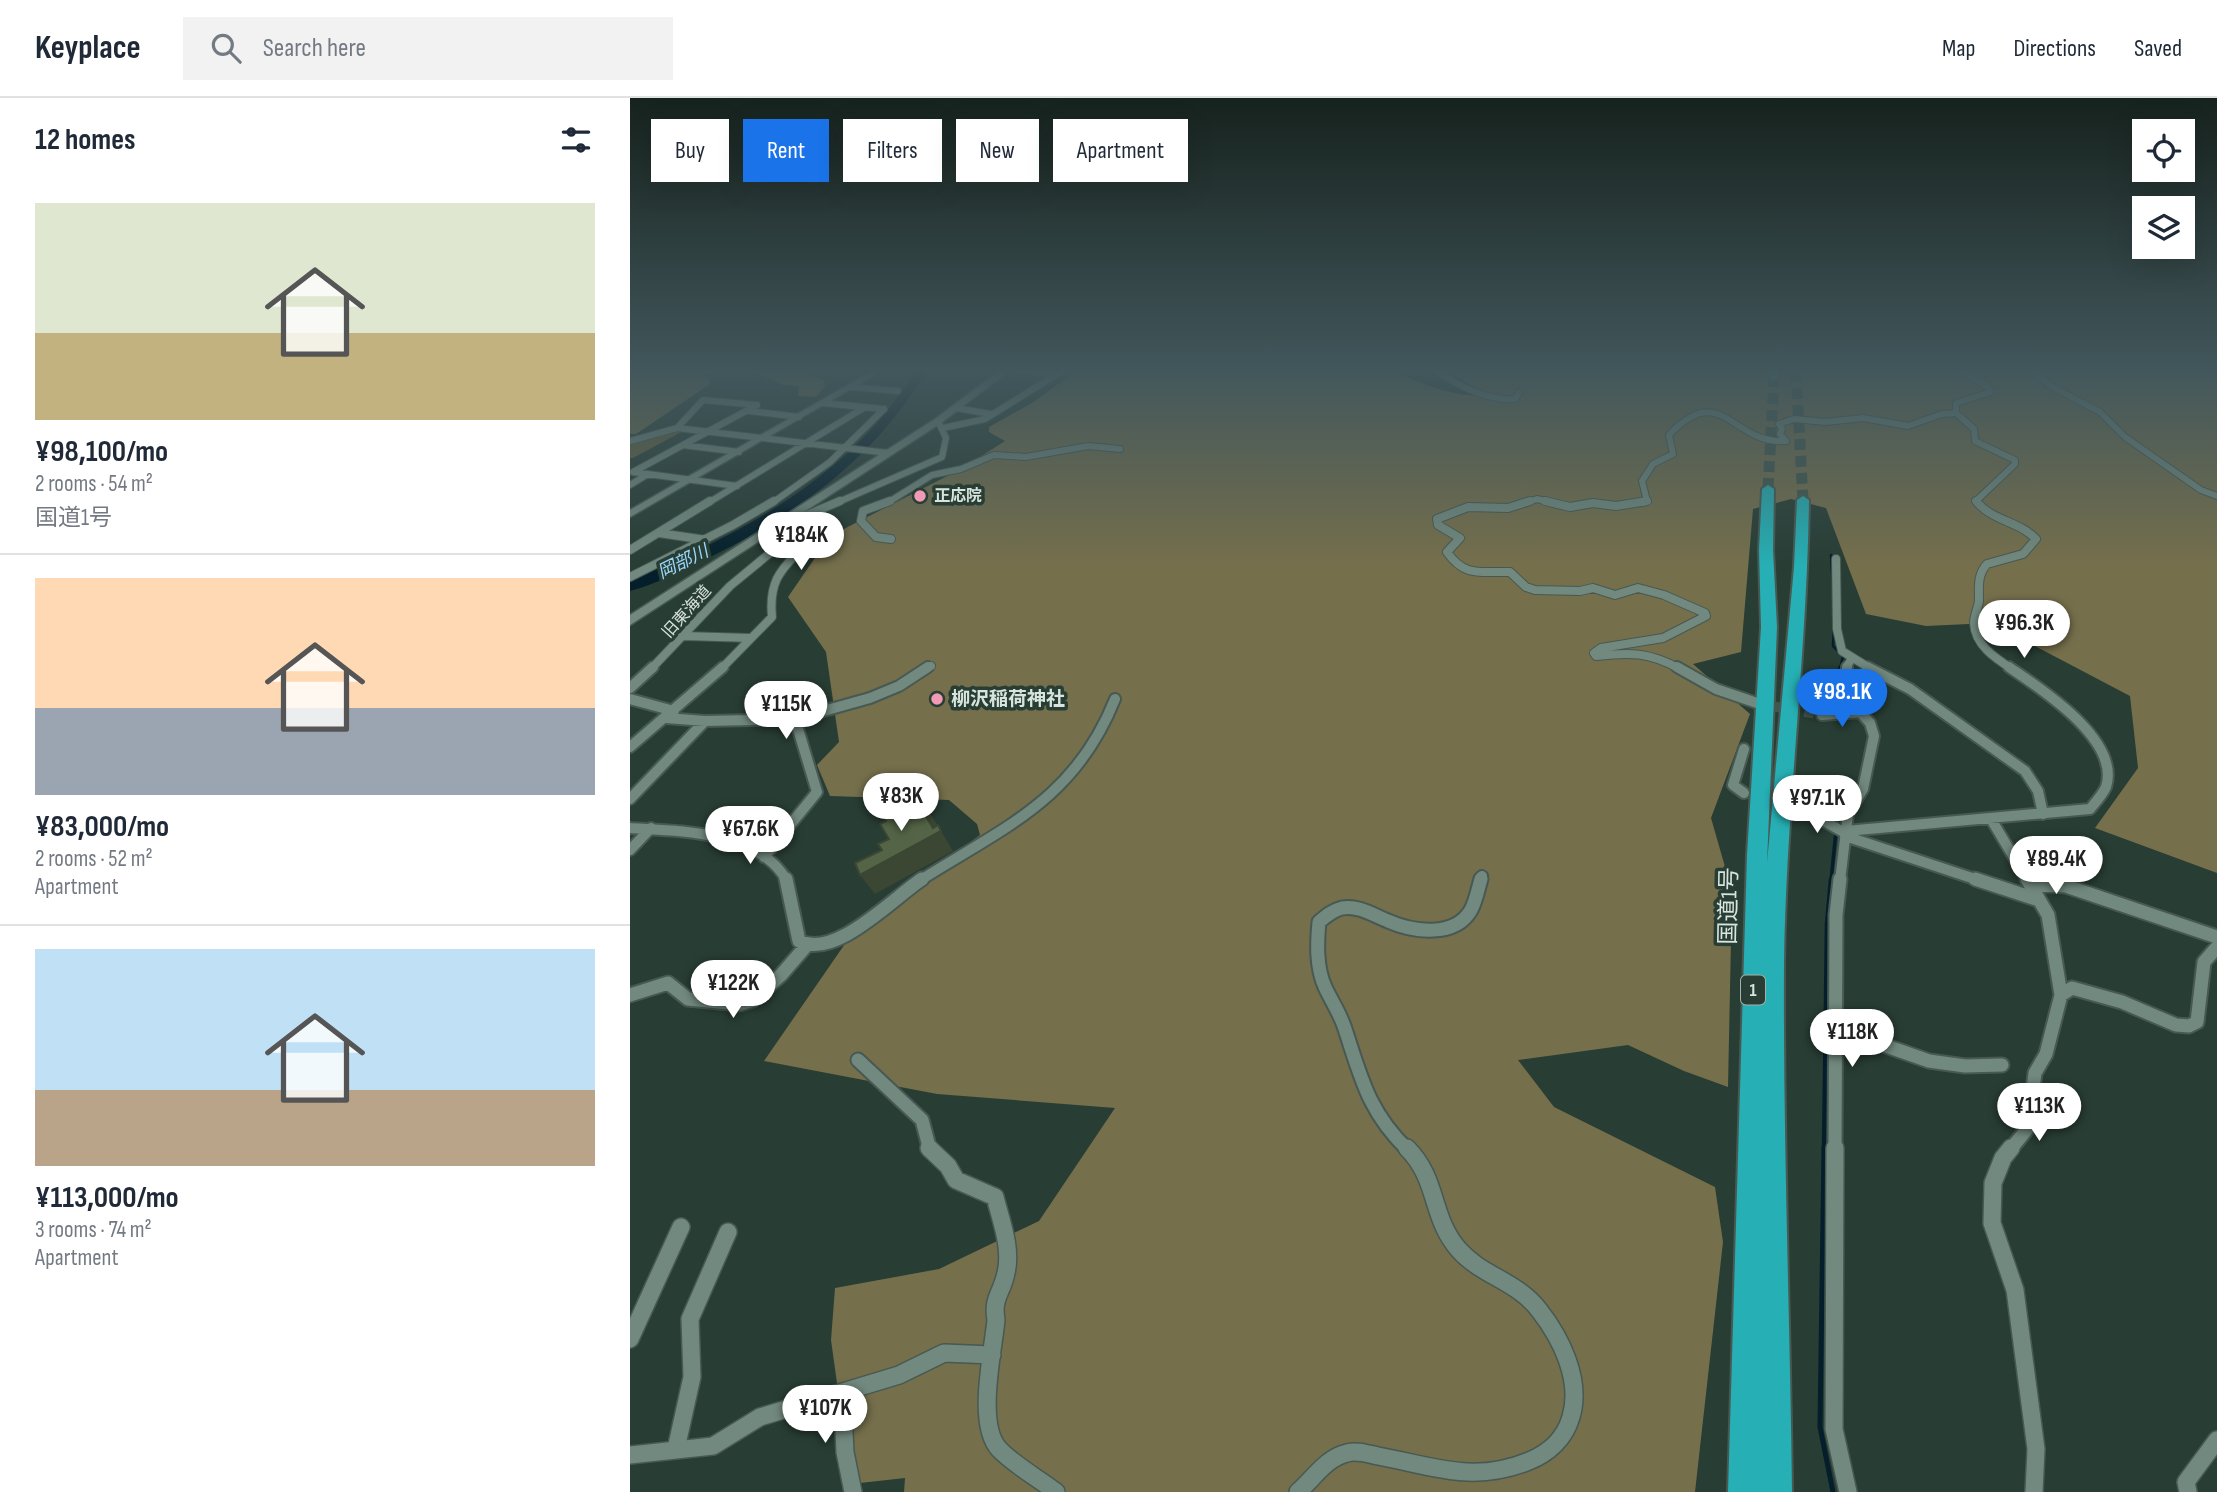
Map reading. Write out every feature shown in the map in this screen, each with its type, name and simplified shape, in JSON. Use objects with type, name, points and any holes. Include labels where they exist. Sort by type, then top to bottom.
[{"type":"highway","name":"国道1号","points":[[1745,1492],[1757,855],[1769,627],[1766,550],[1768,489]]},
{"type":"highway","name":"1","points":[[1775,1492],[1773,964],[1780,809],[1801,567],[1803,500]]},
{"type":"main road","points":[[630,621],[888,453],[920,436]]},
{"type":"main road","points":[[630,514],[764,437]]},
{"type":"street","points":[[630,441],[648,436]]},
{"type":"street","points":[[631,472],[700,436]]},
{"type":"street","points":[[755,436],[888,453]]},
{"type":"street","points":[[630,550],[819,436]]},
{"type":"street","points":[[630,577],[737,525],[859,436]]},
{"type":"street","name":"旧東海道","points":[[630,688],[650,673],[730,586],[801,522],[836,501],[937,459],[946,452],[943,436]]},
{"type":"street","points":[[1669,436],[1673,454],[1653,464],[1642,481],[1647,501],[1643,503],[1616,506],[1593,503],[1570,508],[1537,499],[1508,508],[1468,507],[1437,519],[1438,525],[1460,538],[1447,552],[1457,566],[1465,570],[1510,572],[1526,587],[1535,590],[1580,591],[1593,587],[1615,595],[1638,587],[1705,613],[1706,616],[1663,638],[1601,648],[1594,653],[1596,656],[1633,652],[1662,659],[1716,690],[1757,703]]},
{"type":"street","points":[[1759,436],[1779,443],[1786,441],[1782,436]]},
{"type":"street","points":[[1845,834],[2090,809],[2101,799],[2109,781],[2099,746],[2081,722],[1989,654],[1980,642],[1974,621],[1980,611],[1979,579],[1984,566],[1993,561],[2022,555],[2036,538],[2023,527],[1979,506],[1976,500],[2015,464],[2015,460],[1976,441],[1975,436]]},
{"type":"street","points":[[2124,436],[2202,490],[2217,496]]},
{"type":"street","points":[[683,445],[739,452]]},
{"type":"street","points":[[891,539],[876,537],[861,521],[861,510],[885,504],[932,475],[961,469],[998,454],[1026,457],[1088,446],[1120,449]]},
{"type":"street","points":[[916,468],[932,475]]},
{"type":"street","points":[[631,472],[737,486]]},
{"type":"street","points":[[630,485],[648,474]]},
{"type":"street","points":[[864,490],[885,504]]},
{"type":"street","points":[[836,501],[847,505]]},
{"type":"street","points":[[630,747],[737,654],[772,617],[769,603],[773,582],[810,541],[819,526],[801,522],[780,522]]},
{"type":"street","points":[[659,533],[706,540]]},
{"type":"street","points":[[1836,559],[1839,642],[1842,651],[1851,659],[1910,689],[2025,771],[2036,783],[2043,799],[2043,814]]},
{"type":"street","points":[[684,636],[751,638]]},
{"type":"street","points":[[1848,1492],[1834,1429],[1836,915],[1848,814],[1863,789],[1874,736],[1870,723],[1845,695],[1844,672],[1851,659]]},
{"type":"street","points":[[630,699],[670,714],[705,721],[795,719],[880,695],[899,686],[919,670],[931,666]]},
{"type":"street","points":[[630,828],[703,832],[760,853],[786,878],[799,941],[807,945],[825,944],[841,936],[935,871],[1014,827],[1069,777],[1107,722],[1115,699]]},
{"type":"street","points":[[1822,715],[1861,712]]},
{"type":"street","points":[[764,857],[817,792],[795,719]]},
{"type":"street","points":[[630,799],[705,721]]},
{"type":"street","points":[[1744,749],[1733,785],[1744,793]]},
{"type":"street","points":[[1803,810],[1845,834],[2039,900]]},
{"type":"street","points":[[1991,819],[2048,915],[2061,995],[2046,1054],[2035,1073],[2028,1128],[2003,1157],[1993,1183],[1992,1223],[2015,1290],[2035,1449],[2034,1492]]},
{"type":"street","points":[[630,850],[651,828]]},
{"type":"street","points":[[1298,1492],[1309,1483],[1325,1461],[1349,1452],[1389,1457],[1452,1473],[1496,1471],[1533,1460],[1556,1444],[1567,1425],[1575,1397],[1569,1361],[1545,1317],[1523,1292],[1502,1277],[1478,1267],[1462,1253],[1443,1228],[1426,1170],[1383,1124],[1366,1096],[1339,1012],[1324,985],[1319,961],[1319,922],[1329,913],[1342,908],[1359,909],[1395,925],[1419,930],[1439,930],[1458,923],[1469,914],[1482,876]]},
{"type":"street","points":[[2031,884],[2066,886],[2217,937]]},
{"type":"street","points":[[630,995],[668,983],[688,999],[740,1004],[753,1000],[781,975],[807,945]]},
{"type":"street","points":[[2061,995],[2072,988],[2122,1002],[2159,1020],[2189,1026],[2196,1022],[2204,962],[2217,947]]},
{"type":"street","points":[[1835,1028],[1929,1061],[1965,1066],[2003,1065]]},
{"type":"street","points":[[859,1060],[922,1121],[930,1151],[948,1166],[957,1180],[995,1197],[1008,1252],[1006,1274],[993,1305],[996,1320],[987,1412],[989,1433],[999,1449],[1056,1492]]},
{"type":"street","points":[[630,1339],[635,1320],[681,1227]]},
{"type":"street","points":[[676,1449],[692,1377],[690,1319],[728,1232]]},
{"type":"street","points":[[630,1455],[713,1446],[760,1417],[899,1375],[944,1353],[992,1355]]},
{"type":"street","points":[[842,1392],[845,1452],[853,1492]]},
{"type":"street","points":[[2188,1492],[2186,1482],[2217,1440]]},
{"type":"shaded area","points":[[653,436],[674,436],[633,458],[630,458],[630,443]]},
{"type":"shaded area","points":[[996,436],[2217,436],[2217,873],[2095,828],[2138,768],[2130,696],[1991,623],[1926,626],[1866,614],[1826,508],[1791,499],[1753,509],[1741,652],[1693,664],[1750,714],[1711,818],[1732,891],[1728,1087],[1684,1071],[1628,1045],[1518,1060],[1554,1107],[1715,1187],[1723,1242],[1695,1492],[904,1492],[905,1478],[851,1484],[831,1340],[835,1288],[939,1269],[1039,1221],[1115,1108],[937,1094],[764,1061],[858,925],[980,835],[977,824],[949,800],[830,796],[817,765],[839,742],[826,652],[788,597],[830,536],[961,469],[1005,441]]},
{"type":"building","points":[[917,798],[919,801],[922,799],[927,808],[923,811],[933,828],[938,825],[941,831],[860,875],[855,863],[882,850],[878,844],[889,839],[880,824],[886,821],[883,816],[886,812]]},
{"type":"waterway","name":"岡部川","points":[[630,586],[715,549],[784,509],[851,457],[873,436]]},
{"type":"waterway","points":[[1831,555],[1833,588]]},
{"type":"waterway","points":[[1834,627],[1833,646],[1843,656],[1840,669]]},
{"type":"waterway","points":[[1840,667],[1837,681],[1842,690]]},
{"type":"waterway","points":[[1831,881],[1836,831],[1853,796]]},
{"type":"waterway","points":[[1824,1150],[1827,924],[1831,879]]},
{"type":"waterway","points":[[1824,1148],[1820,1427],[1833,1492]]},
{"type":"tunnel","points":[[1768,489],[1771,436]]},
{"type":"tunnel","points":[[1800,436],[1803,500]]},
{"type":"tunnel","points":[[1760,704],[1822,715]]},
{"type":"tunnel","points":[[1744,793],[1803,809]]},
{"type":"place","name":"正応院","points":[[920,496]]},
{"type":"place","name":"柳沢稲荷神社","points":[[937,699]]}]
